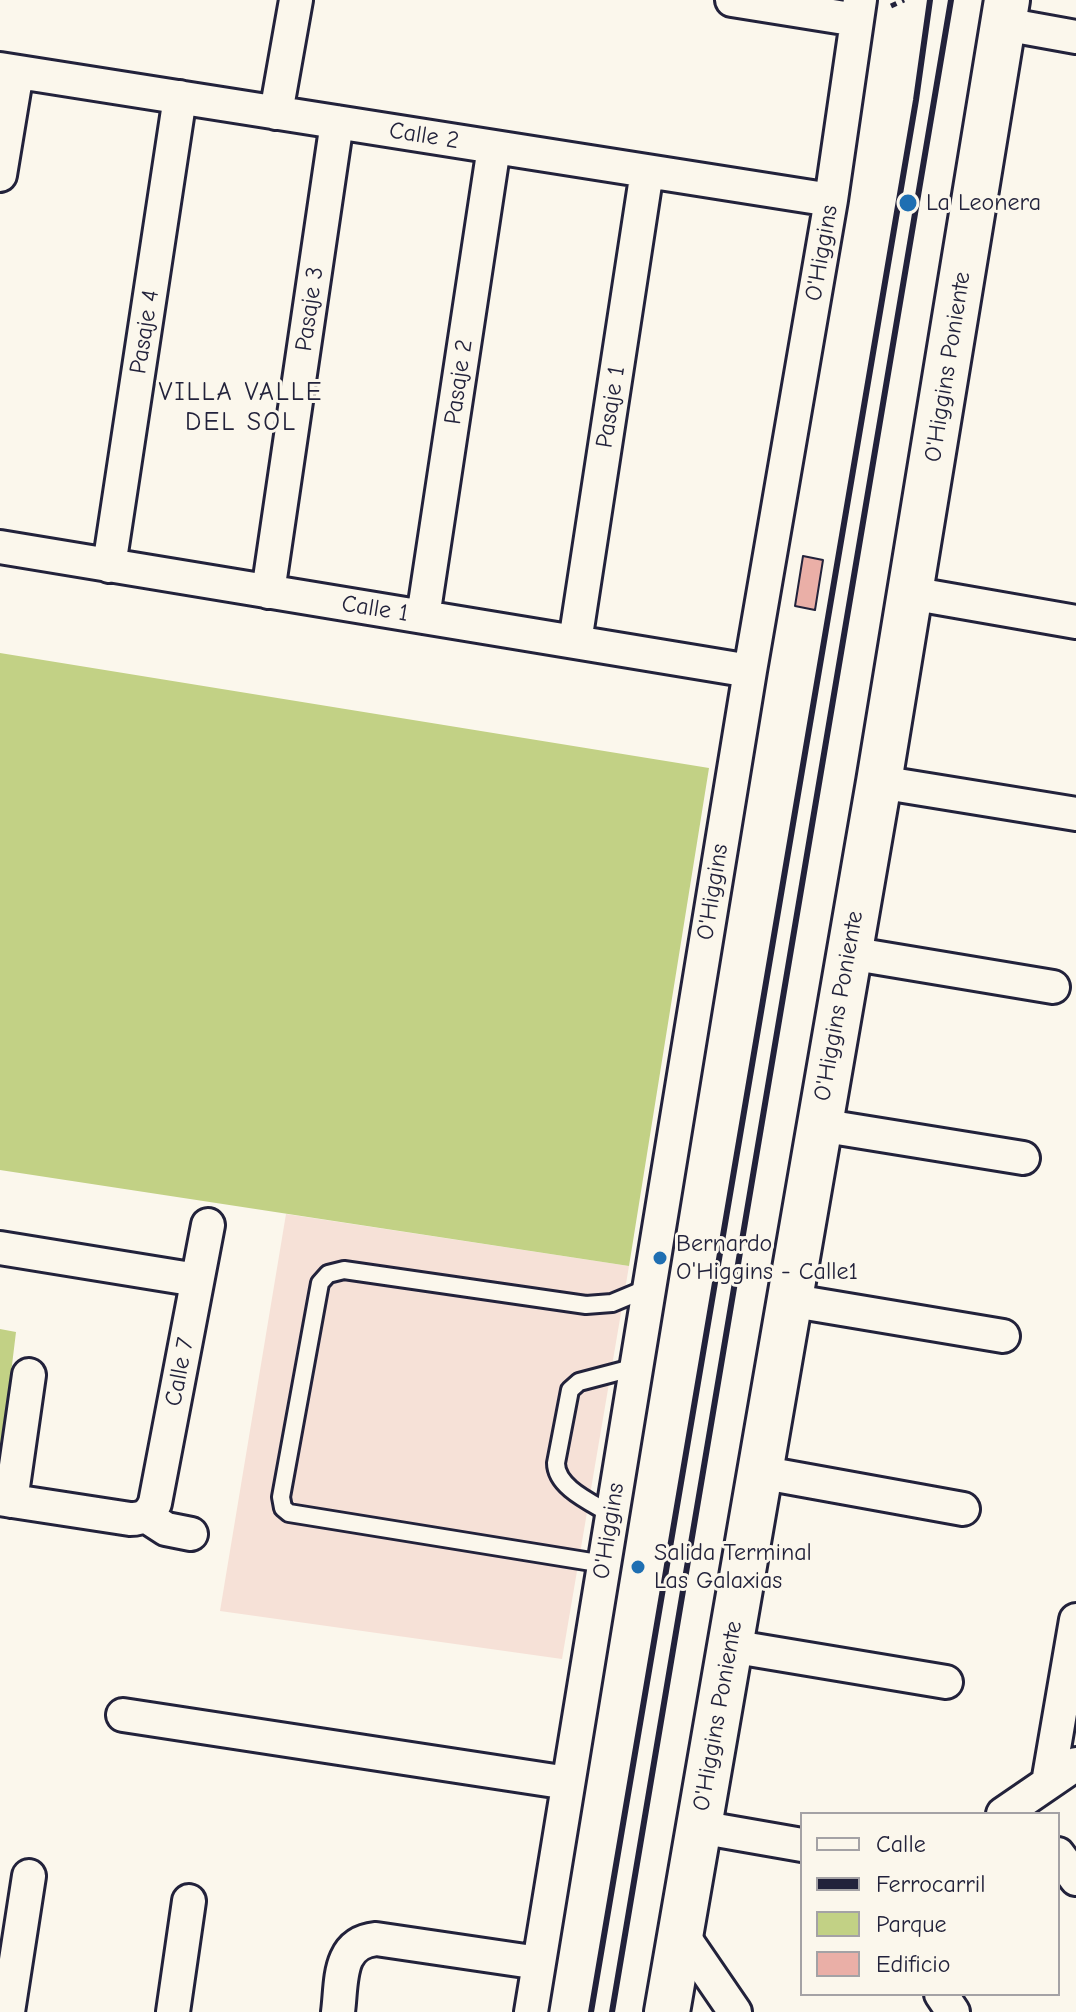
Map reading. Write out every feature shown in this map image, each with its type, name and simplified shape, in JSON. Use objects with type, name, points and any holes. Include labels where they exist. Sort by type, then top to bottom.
[{"type":"street","points":[[276,113],[296,0]]},
{"type":"street","points":[[732,0],[859,10]]},
{"type":"street","name":"O'Higgins","points":[[531,2012],[750,671],[831,200],[859,10]]},
{"type":"street","points":[[1006,12],[1076,37]]},
{"type":"street","name":"O'Higgins Poniente","points":[[667,2012],[879,782],[1006,12]]},
{"type":"street","points":[[0,175],[8,70]]},
{"type":"street","name":"Calle 2","points":[[8,70],[831,200]]},
{"type":"street","name":"Pasaje 4","points":[[109,566],[180,97]]},
{"type":"street","name":"Pasaje 3","points":[[268,592],[337,122]]},
{"type":"street","name":"Pasaje 2","points":[[423,617],[494,147]]},
{"type":"street","name":"Pasaje 1","points":[[575,642],[647,171]]},
{"type":"street","name":"Calle 1","points":[[0,547],[750,671]]},
{"type":"street","points":[[910,593],[1076,622]]},
{"type":"street","points":[[879,782],[1076,814]]},
{"type":"street","points":[[849,953],[1053,987]]},
{"type":"street","points":[[819,1125],[1023,1158]]},
{"type":"street","name":"Calle 7","points":[[146,1516],[155,1503],[208,1225]]},
{"type":"street","points":[[0,1248],[197,1280]]},
{"type":"street","points":[[788,1300],[1003,1336]]},
{"type":"street","points":[[29,1375],[5,1500],[130,1519],[146,1516],[166,1529],[191,1534]]},
{"type":"street","points":[[759,1472],[963,1509]]},
{"type":"street","points":[[1048,1783],[1076,1620]]},
{"type":"street","points":[[730,1646],[946,1682]]},
{"type":"street","points":[[123,1715],[568,1783]]},
{"type":"street","points":[[1018,1810],[1048,1783],[1076,1764]]},
{"type":"street","points":[[699,1827],[800,1845]]},
{"type":"street","points":[[1060,1857],[1076,1879]]},
{"type":"street","points":[[8,2012],[29,1876]]},
{"type":"street","points":[[173,2012],[189,1901]]},
{"type":"street","points":[[681,1933],[735,2012]]},
{"type":"street","points":[[338,2012],[349,1952],[356,1945],[376,1939],[539,1963]]},
{"type":"lane","points":[[604,1564],[289,1513],[283,1508],[281,1497],[320,1283],[328,1274],[344,1270],[586,1305],[612,1303],[649,1287]]},
{"type":"lane","points":[[612,1515],[564,1483],[557,1475],[556,1463],[570,1390],[579,1382],[636,1367]]},
{"type":"shaded area","points":[[286,1214],[629,1266],[562,1659],[220,1611]]},
{"type":"green space","points":[[0,653],[709,768],[629,1266],[0,1170]]},
{"type":"green space","points":[[0,1329],[16,1332],[0,1464]]},
{"type":"building","points":[[803,556],[823,560],[815,610],[795,606]]},
{"type":"railway","points":[[591,2012],[916,100],[930,0]]},
{"type":"railway","points":[[612,2012],[951,0]]},
{"type":"place","name":"La Leonera","points":[[908,203]]},
{"type":"place","name":"Bernardo O'Higgins - Calle1","points":[[660,1258]]},
{"type":"place","name":"Salida Terminal Las Galaxias","points":[[638,1567]]},
{"type":"district","name":"VILLA VALLE DEL SOL","points":[[241,408]]}]
